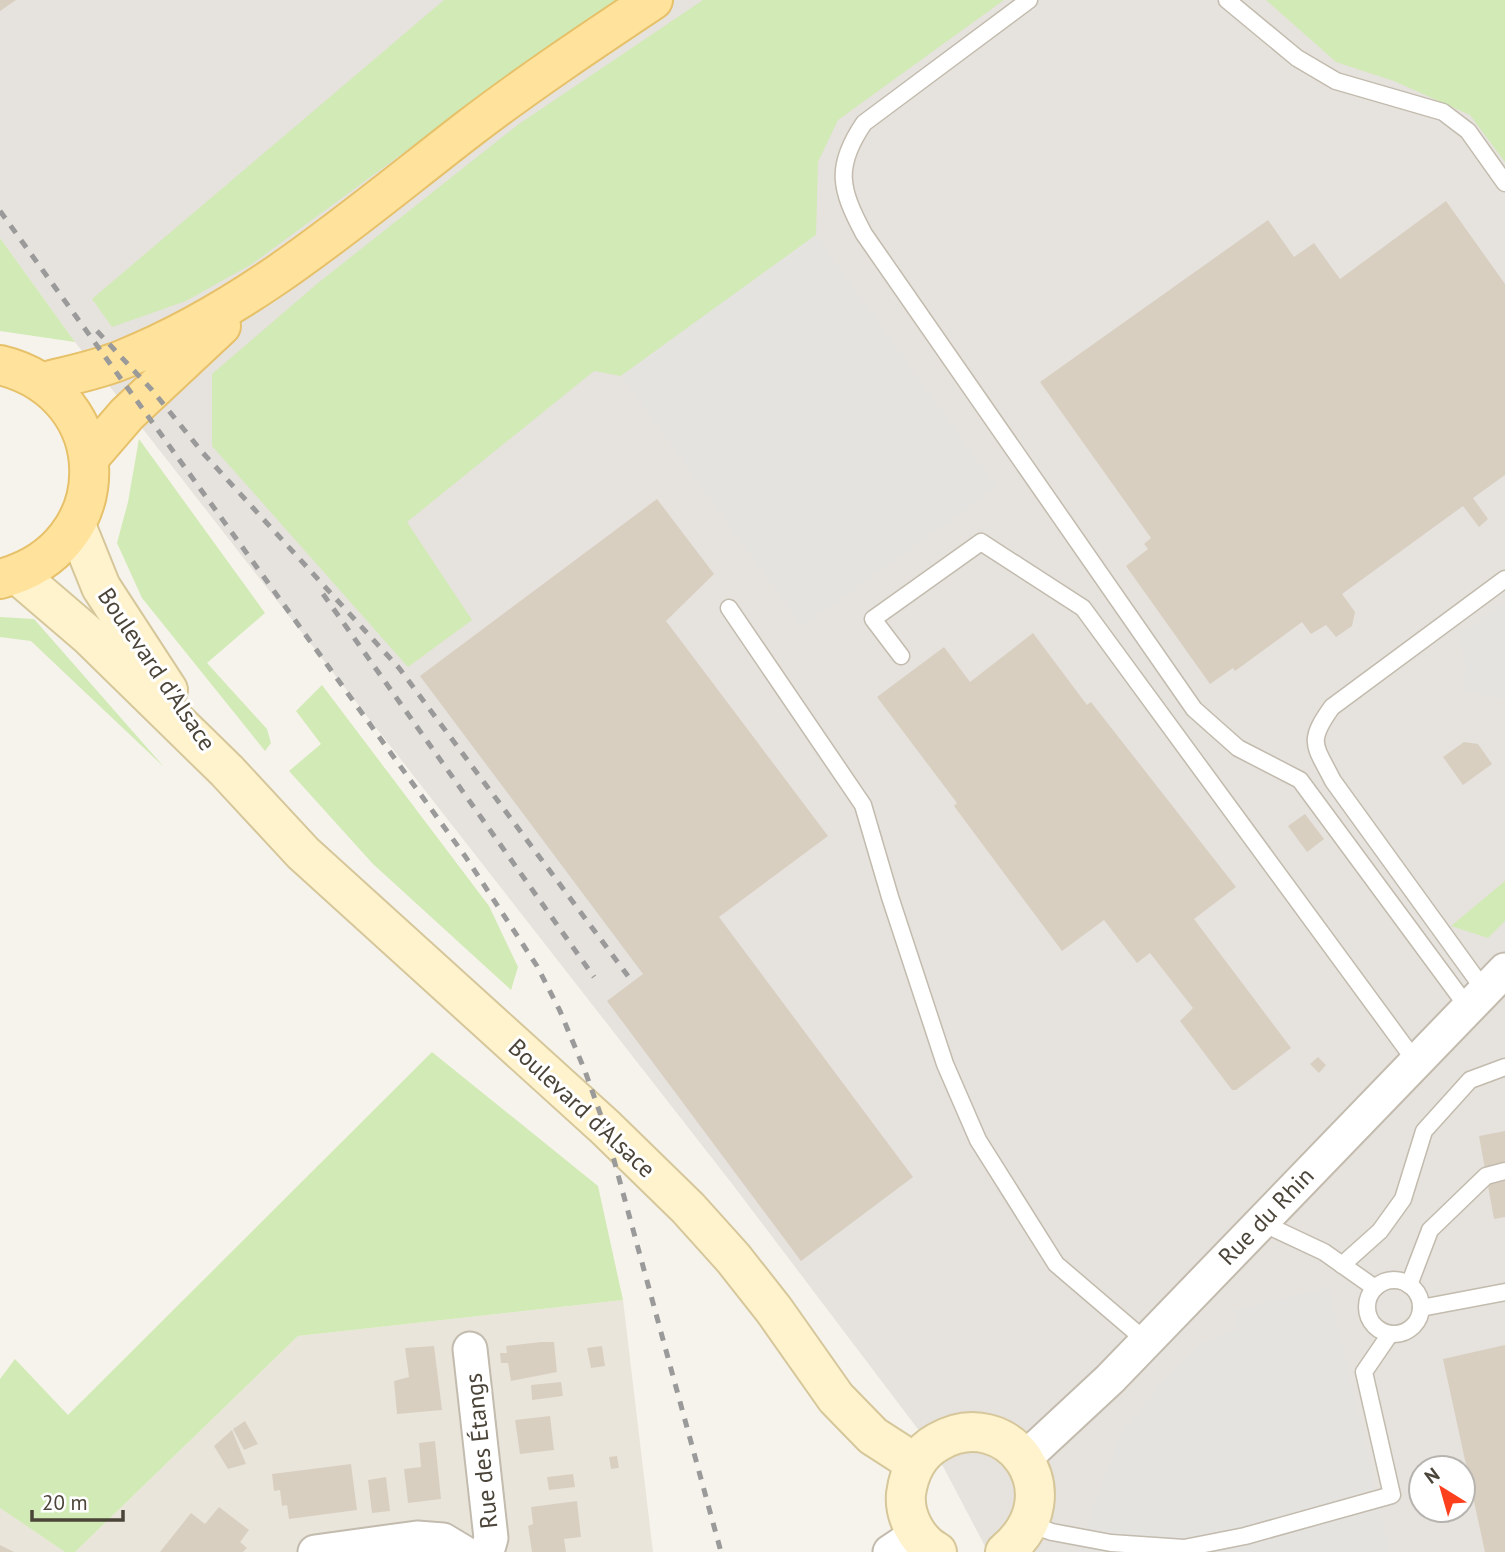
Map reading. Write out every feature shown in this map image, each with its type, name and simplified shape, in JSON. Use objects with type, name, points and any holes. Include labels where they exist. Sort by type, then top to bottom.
[{"type":"main road","points":[[89,458],[127,414],[267,284],[341,230],[468,130],[581,47],[653,0]]},
{"type":"main road","points":[[43,382],[124,359],[267,284]]},
{"type":"main road","points":[[0,365],[43,382],[60,397],[74,415],[84,436],[89,458],[88,492],[76,525],[51,555],[35,567],[9,577]]},
{"type":"main road","name":"Boulevard d'Alsace","points":[[76,525],[101,587],[150,665],[227,771]]},
{"type":"main road","name":"Boulevard d'Alsace","points":[[9,577],[88,635],[227,771],[303,853],[605,1127],[688,1208],[733,1258],[774,1310],[836,1398],[873,1436],[915,1463]]},
{"type":"main road","points":[[915,1546],[906,1499],[908,1481],[915,1463],[929,1447],[947,1436],[969,1432],[990,1434],[1009,1444],[1024,1459],[1032,1474],[1036,1491],[1035,1508],[1018,1538]]},
{"type":"street","name":"Rue du Rhin","points":[[1024,1459],[1146,1341],[1486,990]]},
{"type":"street","name":"Rue des Étangs","points":[[470,1349],[491,1538],[487,1552]]},
{"type":"street","name":"Rue des Étangs","points":[[315,1552],[417,1538],[443,1541],[463,1552]]},
{"type":"lane","points":[[1029,0],[864,123],[850,144],[843,171],[847,203],[863,234],[1194,709],[1238,748],[1300,780],[1486,990]]},
{"type":"lane","points":[[1227,0],[1297,58],[1336,81],[1443,112],[1468,131],[1505,183]]},
{"type":"lane","points":[[901,656],[873,619],[981,542],[1083,608],[1416,1062]]},
{"type":"lane","points":[[1486,990],[1349,804],[1333,781],[1315,745],[1317,727],[1332,707],[1505,579]]},
{"type":"lane","points":[[729,608],[863,805],[945,1064],[978,1140],[1056,1264],[1146,1341]]},
{"type":"lane","points":[[1342,1265],[1380,1231],[1403,1199],[1424,1131],[1470,1080],[1505,1067]]},
{"type":"lane","points":[[1409,1285],[1430,1230],[1486,1176],[1505,1171]]},
{"type":"lane","points":[[1260,1222],[1324,1252],[1375,1288]]},
{"type":"lane","points":[[1391,1280],[1409,1285],[1416,1291],[1421,1308],[1419,1317],[1407,1331],[1390,1334],[1375,1327],[1370,1320],[1367,1303],[1375,1288],[1391,1280]]},
{"type":"lane","points":[[1421,1308],[1505,1292]]},
{"type":"lane","points":[[1018,1538],[1052,1532],[1111,1543],[1184,1548],[1245,1536],[1392,1495],[1364,1372],[1390,1334]]},
{"type":"shaded area","points":[[0,0],[1505,0],[1505,1552],[988,1552],[936,1453],[733,1185],[75,342],[0,238]]},
{"type":"shaded area","points":[[816,235],[997,487],[802,627],[621,376]]},
{"type":"shaded area","points":[[1505,602],[1505,699],[1462,691],[1466,665],[1457,636]]},
{"type":"shaded area","points":[[1329,1287],[1390,1552],[1077,1552],[1119,1437],[1163,1380],[1206,1340],[1237,1330],[1234,1310]]},
{"type":"shaded area","points":[[623,1300],[653,1552],[75,1552],[298,1336]]},
{"type":"shaded area","points":[[0,1508],[65,1552],[0,1552]]},
{"type":"green space","points":[[444,0],[619,0],[459,112],[252,264],[186,301],[112,327],[92,299]]},
{"type":"green space","points":[[703,0],[1004,0],[838,120],[818,162],[816,235],[621,376],[594,371],[407,522],[472,620],[408,667],[212,446],[212,374],[318,283],[519,124]]},
{"type":"green space","points":[[1266,0],[1505,0],[1505,162],[1470,115],[1394,81],[1336,62]]},
{"type":"green space","points":[[0,238],[75,342],[0,331]]},
{"type":"green space","points":[[139,439],[265,613],[207,663],[267,729],[271,743],[265,751],[142,598],[117,543],[128,502]]},
{"type":"green space","points":[[0,617],[34,619],[164,767],[31,641],[0,637]]},
{"type":"green space","points":[[322,685],[489,906],[518,967],[511,990],[373,864],[289,771],[321,744],[296,711]]},
{"type":"green space","points":[[1505,881],[1505,921],[1488,938],[1451,926]]},
{"type":"green space","points":[[432,1052],[598,1186],[623,1300],[298,1336],[75,1552],[65,1552],[0,1508],[0,1379],[15,1359],[68,1415]]},
{"type":"building","points":[[0,0],[16,0],[0,11]]},
{"type":"building","points":[[1446,201],[1505,284],[1505,475],[1473,498],[1488,519],[1479,527],[1463,506],[1342,594],[1355,612],[1352,626],[1336,637],[1326,625],[1311,634],[1302,622],[1235,671],[1233,668],[1210,684],[1126,566],[1148,549],[1144,544],[1151,538],[1040,382],[1268,220],[1294,257],[1314,243],[1340,279]]},
{"type":"building","points":[[657,499],[714,574],[666,621],[828,836],[719,917],[913,1177],[801,1261],[607,1001],[643,974],[420,676]]},
{"type":"building","points":[[1033,633],[1087,705],[1091,702],[1236,887],[1194,919],[1291,1048],[1236,1090],[1232,1090],[1180,1021],[1193,1008],[1150,953],[1137,963],[1104,920],[1062,951],[954,806],[957,803],[877,697],[944,647],[970,682]]},
{"type":"building","points":[[1464,742],[1478,744],[1492,764],[1463,785],[1443,757]]},
{"type":"building","points":[[1305,814],[1324,839],[1307,852],[1288,826]]},
{"type":"building","points":[[1318,1057],[1326,1065],[1319,1073],[1310,1064]]},
{"type":"building","points":[[1505,1131],[1505,1217],[1494,1219],[1479,1136]]},
{"type":"building","points":[[554,1342],[557,1372],[511,1381],[508,1363],[501,1363],[500,1353],[507,1353],[506,1346]]},
{"type":"building","points":[[1505,1345],[1505,1552],[1485,1552],[1477,1515],[1477,1454],[1464,1454],[1443,1359]]},
{"type":"building","points":[[434,1346],[442,1410],[397,1414],[394,1381],[409,1377],[405,1348]]},
{"type":"building","points":[[602,1346],[605,1366],[591,1368],[587,1348]]},
{"type":"building","points":[[561,1382],[563,1396],[532,1400],[531,1385]]},
{"type":"building","points":[[550,1416],[554,1450],[520,1454],[515,1420]]},
{"type":"building","points":[[245,1421],[258,1444],[244,1450],[233,1429]]},
{"type":"building","points":[[232,1430],[246,1464],[228,1469],[214,1446]]},
{"type":"building","points":[[435,1441],[441,1499],[408,1503],[404,1469],[421,1467],[419,1443]]},
{"type":"building","points":[[617,1456],[619,1468],[611,1469],[609,1457]]},
{"type":"building","points":[[351,1464],[357,1510],[289,1519],[287,1505],[282,1506],[280,1490],[274,1491],[272,1474]]},
{"type":"building","points":[[573,1474],[575,1487],[549,1490],[547,1477]]},
{"type":"building","points":[[386,1477],[390,1511],[372,1513],[368,1480]]},
{"type":"building","points":[[577,1501],[581,1537],[564,1539],[566,1552],[532,1552],[528,1526],[533,1524],[531,1507]]},
{"type":"building","points":[[219,1507],[249,1530],[240,1542],[247,1548],[243,1552],[160,1552],[191,1513],[205,1524]]},
{"type":"building","points":[[0,1545],[14,1552],[0,1552]]},
{"type":"railway","points":[[0,211],[465,856],[537,966],[560,1011],[605,1127],[721,1552]]},
{"type":"railway","points":[[97,331],[152,390],[203,453],[399,668],[628,976]]},
{"type":"railway","points":[[323,594],[594,977]]}]
